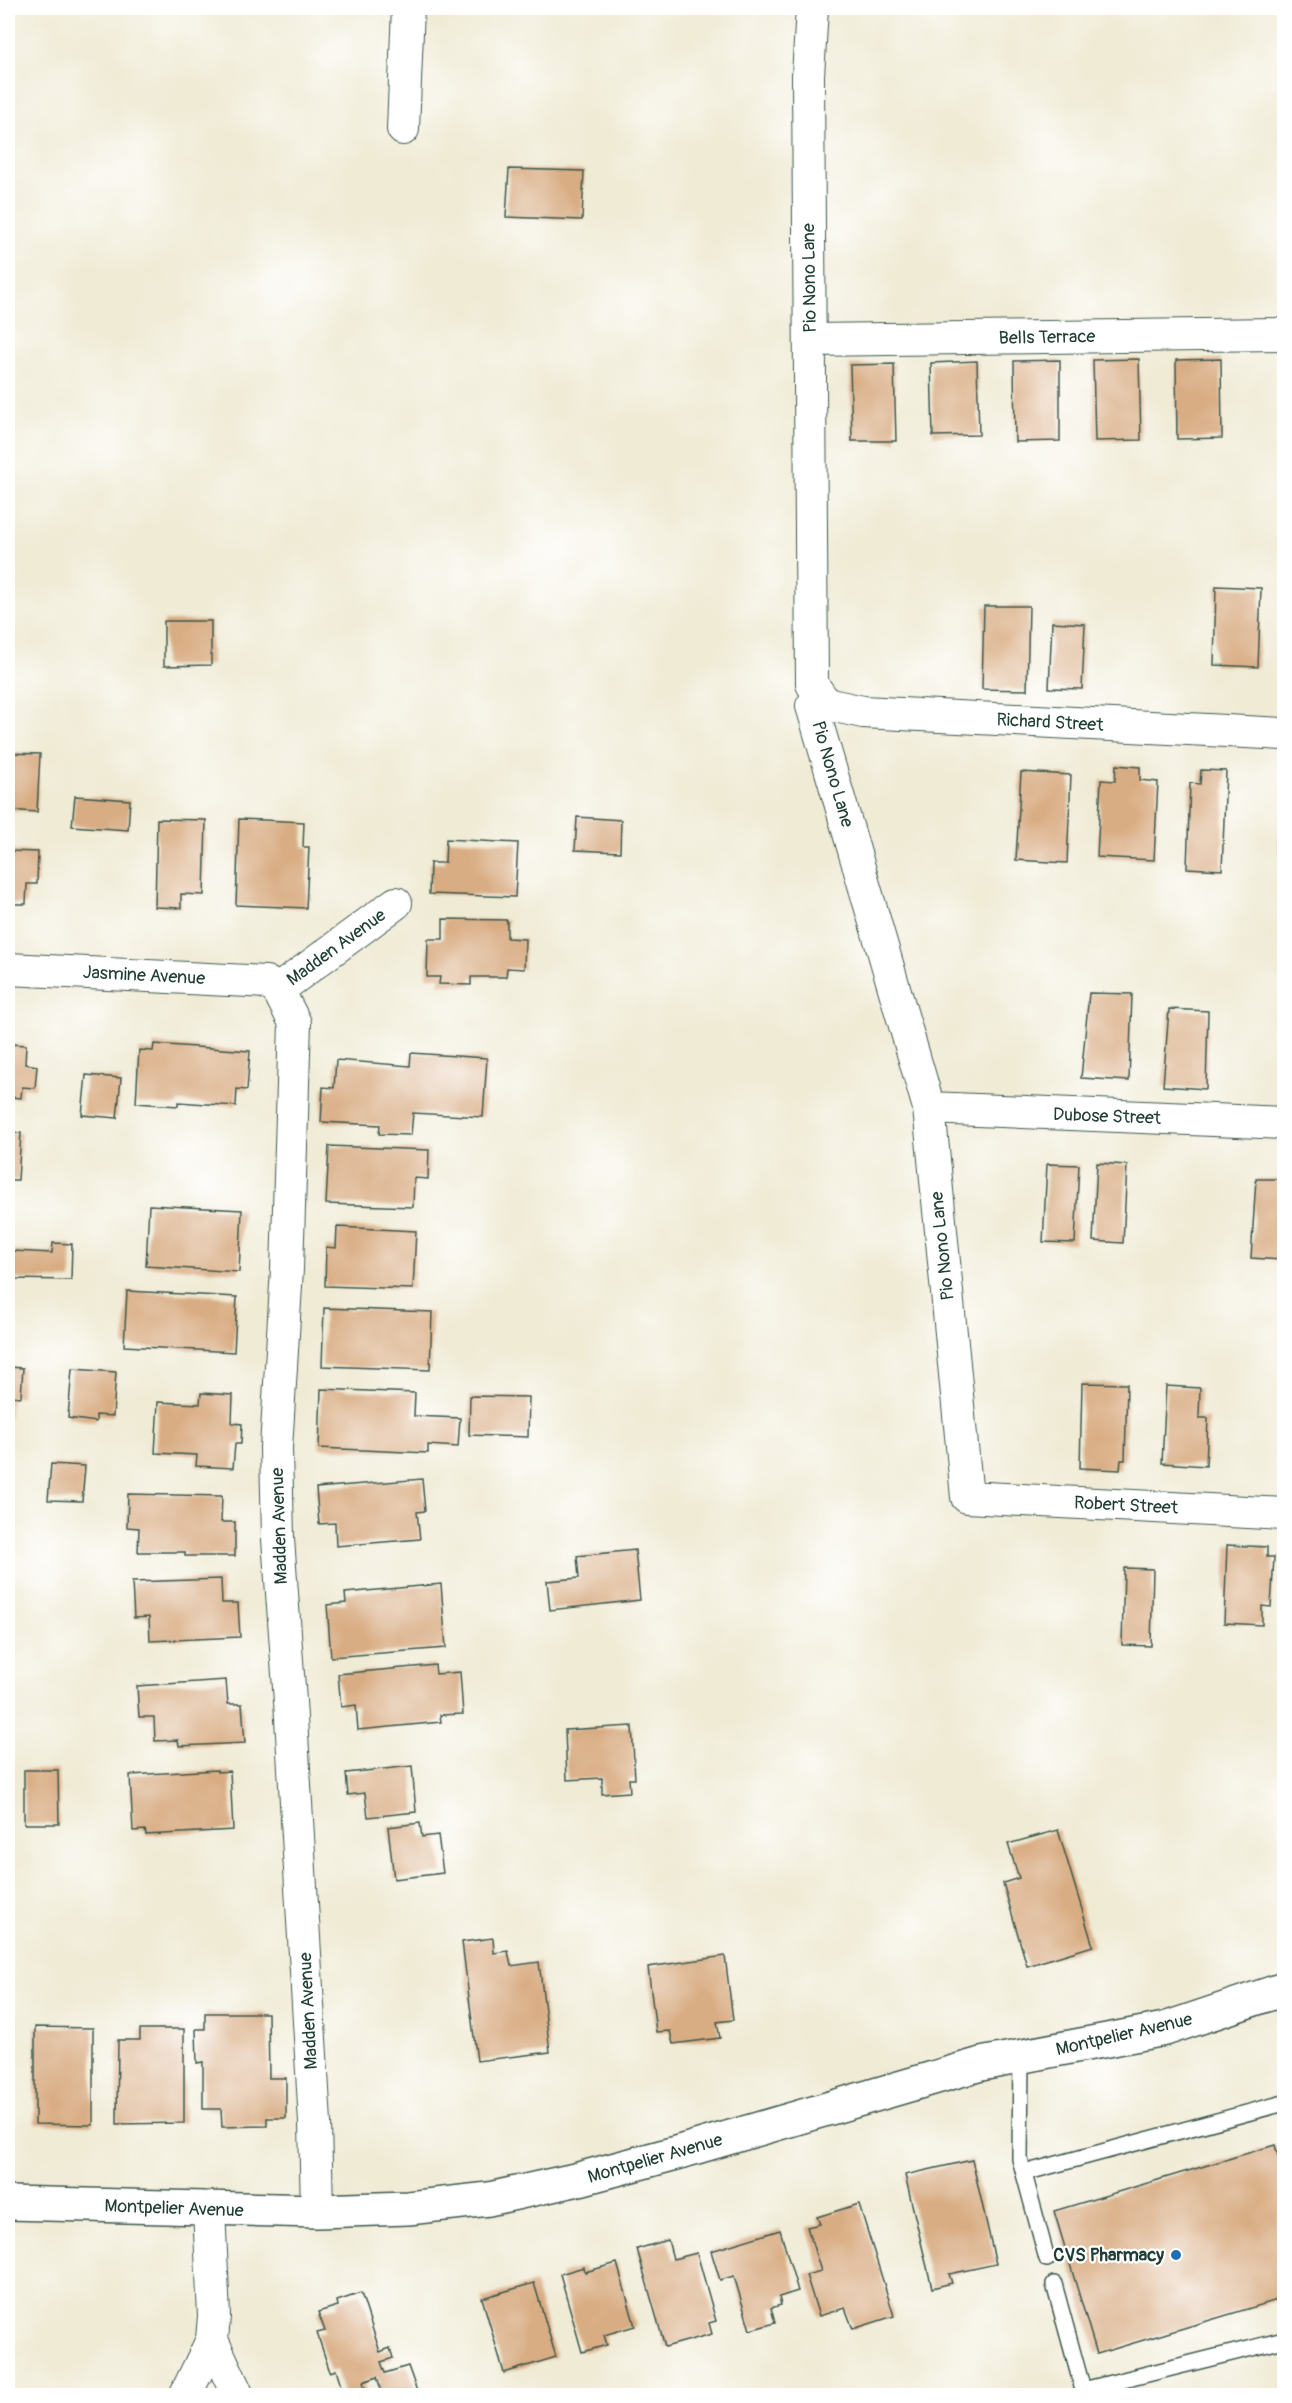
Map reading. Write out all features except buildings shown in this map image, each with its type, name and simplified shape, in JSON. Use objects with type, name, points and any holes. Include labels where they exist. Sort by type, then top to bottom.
[{"type":"street","points":[[402,129],[408,8]]},
{"type":"street","name":"Pio Nono Lane","points":[[812,8],[808,76],[812,684],[820,696],[812,706],[929,1108],[967,1497]]},
{"type":"street","name":"Bells Terrace","points":[[810,340],[1284,334]]},
{"type":"street","name":"Richard Street","points":[[820,696],[826,704],[862,712],[1284,734]]},
{"type":"street","name":"Madden Avenue","points":[[317,2211],[309,2029],[278,1539],[276,1448],[287,1269],[295,1023],[278,990],[396,903]]},
{"type":"street","name":"Jasmine Avenue","points":[[8,969],[266,982],[278,990]]},
{"type":"street","name":"Dubose Street","points":[[929,1108],[1284,1123]]},
{"type":"street","name":"Robert Street","points":[[967,1497],[1284,1514]]},
{"type":"street","name":"Montpelier Avenue","points":[[8,2203],[317,2211],[408,2208],[489,2199],[676,2153],[981,2064],[1165,2029],[1284,1989]]},
{"type":"street","points":[[1200,2017],[1284,2013]]},
{"type":"street","points":[[185,2396],[212,2340],[214,2316],[209,2210]]},
{"type":"street","points":[[212,2340],[238,2396]]},
{"type":"lane","points":[[1021,2056],[1020,2159],[1047,2259]]},
{"type":"lane","points":[[1024,2173],[1284,2103]]},
{"type":"lane","points":[[1054,2284],[1083,2390],[1284,2340]]},
{"type":"place","name":"CVS Pharmacy","points":[[1176,2255]]}]
